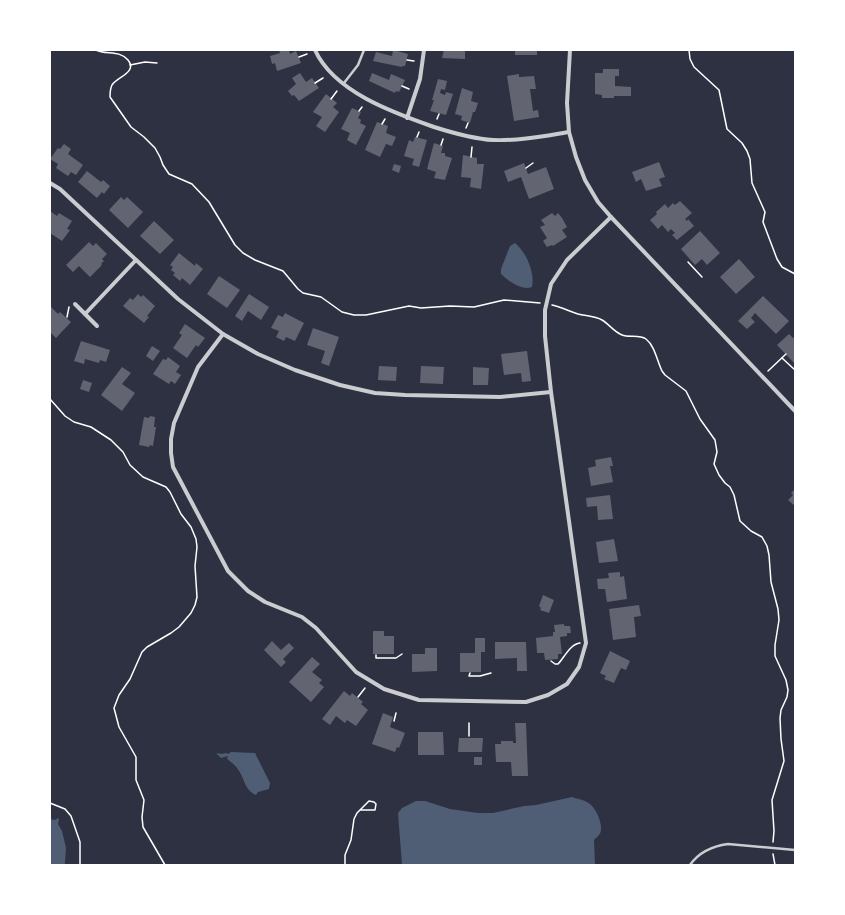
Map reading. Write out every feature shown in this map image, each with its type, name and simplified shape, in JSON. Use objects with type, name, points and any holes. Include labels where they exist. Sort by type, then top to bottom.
[{"type":"street","points":[[315,50],[326,68],[343,84],[371,102],[408,118],[453,133],[482,139],[512,140],[569,132]]},
{"type":"street","points":[[408,118],[420,79],[424,50]]},
{"type":"street","points":[[570,50],[568,103],[569,132],[585,180],[598,202],[795,411]]},
{"type":"street","points":[[50,183],[60,189],[178,299],[223,334],[258,354],[295,370],[340,385],[375,393],[500,397],[551,392]]},
{"type":"street","points":[[223,334],[198,367],[174,422],[171,439],[171,453],[173,467],[228,571],[248,591],[265,602],[302,617],[316,628],[356,672],[384,689],[419,700],[526,702],[548,695],[567,684],[579,667],[586,643],[551,392],[544,322],[545,310],[551,284],[567,260],[611,217]]},
{"type":"street","points":[[85,314],[136,260]]},
{"type":"street","points":[[73,303],[97,326]]},
{"type":"lane","points":[[343,84],[358,66],[364,50]]},
{"type":"lane","points":[[690,865],[695,857],[718,846],[728,844],[795,850]]},
{"type":"path","points":[[689,50],[690,59],[694,68],[719,90],[728,129],[742,143],[748,155],[752,183],[766,212],[763,222],[777,259],[782,267],[795,274]]},
{"type":"path","points":[[299,57],[307,54]]},
{"type":"path","points":[[407,60],[414,61]]},
{"type":"path","points":[[130,65],[145,62],[157,63]]},
{"type":"path","points":[[315,83],[323,78]]},
{"type":"path","points":[[402,86],[409,89]]},
{"type":"path","points":[[331,99],[337,91]]},
{"type":"path","points":[[359,111],[362,107]]},
{"type":"path","points":[[437,120],[439,114]]},
{"type":"path","points":[[382,124],[385,119]]},
{"type":"path","points":[[466,128],[468,123]]},
{"type":"path","points":[[417,137],[419,132]]},
{"type":"path","points":[[441,145],[443,139]]},
{"type":"path","points":[[471,157],[472,147]]},
{"type":"path","points":[[526,168],[533,163]]},
{"type":"path","points":[[688,262],[702,277]]},
{"type":"path","points":[[67,317],[73,303]]},
{"type":"path","points":[[768,371],[786,354]]},
{"type":"path","points":[[782,358],[795,370]]},
{"type":"path","points":[[50,399],[65,416],[74,422],[91,427],[111,440],[123,452],[130,465],[143,477],[166,487],[181,514],[191,527],[196,539],[197,547],[194,566],[197,597],[195,605],[191,613],[179,627],[147,646],[142,652],[130,678],[118,695],[114,708],[119,727],[136,757],[136,780],[144,800],[142,817],[143,827],[165,865]]},
{"type":"path","points":[[551,661],[554,664],[558,664],[576,643],[586,643]]},
{"type":"path","points":[[376,655],[376,658],[396,658],[402,654]]},
{"type":"path","points":[[470,673],[469,676],[480,676],[490,673]]},
{"type":"path","points":[[358,697],[365,688]]},
{"type":"path","points":[[394,722],[396,713]]},
{"type":"path","points":[[469,723],[469,736]]},
{"type":"path","points":[[345,865],[345,855],[351,840],[354,819],[357,813],[369,801],[376,804],[375,810],[361,810]]},
{"type":"path","points":[[50,803],[65,809],[71,816],[80,842],[80,865]]},
{"type":"path","points":[[311,865],[318,865]]},
{"type":"water","points":[[515,243],[523,252],[529,263],[533,281],[532,287],[524,288],[507,280],[501,274],[501,269],[510,246]]},
{"type":"water","points":[[231,752],[255,753],[270,783],[269,789],[258,792],[256,795],[252,793],[247,787],[237,768],[227,759],[228,756],[221,758],[217,754],[228,754]]},
{"type":"water","points":[[572,797],[590,804],[600,820],[601,831],[594,840],[595,865],[402,865],[398,813],[402,808],[416,801],[425,801],[450,809],[478,813],[493,813]]},
{"type":"water","points":[[58,818],[58,824],[62,831],[66,848],[65,863],[64,865],[50,865],[50,819],[55,820]]},
{"type":"building","points":[[279,50],[289,50],[290,54],[296,51],[301,63],[277,71],[275,63],[272,64],[270,56],[280,53]]},
{"type":"building","points":[[393,50],[408,54],[405,66],[402,67],[373,61],[376,52],[392,56]]},
{"type":"building","points":[[444,50],[465,50],[465,59],[442,58]]},
{"type":"building","points":[[515,50],[537,50],[537,55],[515,55]]},
{"type":"building","points":[[603,69],[619,69],[619,76],[615,76],[615,86],[631,87],[631,96],[602,98],[602,95],[595,94],[595,73],[603,73]]},
{"type":"building","points":[[300,73],[306,82],[312,78],[319,88],[299,101],[288,91],[296,84],[292,78]]},
{"type":"building","points":[[372,73],[389,80],[391,74],[405,80],[399,92],[396,91],[395,93],[369,81]]},
{"type":"building","points":[[519,74],[519,77],[534,76],[536,89],[530,89],[533,111],[538,110],[539,117],[514,121],[507,76]]},
{"type":"building","points":[[438,79],[447,81],[445,90],[441,89],[440,93],[445,95],[446,92],[453,94],[446,115],[430,111],[434,100],[432,100]]},
{"type":"building","points":[[462,88],[473,92],[471,101],[478,103],[475,112],[473,112],[470,123],[461,120],[462,116],[455,114]]},
{"type":"building","points":[[326,94],[337,103],[333,107],[339,112],[325,132],[316,126],[322,117],[313,112]]},
{"type":"building","points":[[352,108],[361,112],[358,118],[361,120],[360,123],[366,126],[356,145],[347,140],[350,133],[341,129]]},
{"type":"building","points":[[377,122],[388,126],[386,133],[396,137],[392,146],[386,144],[380,157],[365,150]]},
{"type":"building","points":[[415,137],[427,140],[419,167],[412,165],[414,159],[404,156],[409,140],[413,142]]},
{"type":"building","points":[[434,143],[443,146],[441,153],[445,153],[445,156],[452,158],[445,180],[434,178],[436,172],[427,169]]},
{"type":"building","points":[[64,144],[71,149],[68,154],[83,165],[76,175],[71,172],[68,176],[56,168],[58,164],[50,159],[58,148],[60,149]]},
{"type":"building","points":[[463,155],[477,158],[477,164],[484,164],[481,189],[470,187],[471,178],[461,177]]},
{"type":"building","points":[[659,162],[665,177],[659,179],[662,186],[646,191],[641,179],[636,182],[632,172]]},
{"type":"building","points":[[524,163],[528,174],[546,167],[554,189],[529,199],[521,177],[508,182],[504,171]]},
{"type":"building","points":[[394,164],[401,166],[399,173],[392,170]]},
{"type":"building","points":[[87,171],[101,182],[103,180],[110,186],[104,194],[102,192],[97,198],[78,182]]},
{"type":"building","points":[[121,197],[124,200],[127,197],[143,212],[128,228],[109,210]]},
{"type":"building","points":[[680,201],[692,213],[685,219],[687,221],[688,219],[694,226],[677,240],[672,235],[675,233],[671,229],[668,232],[662,225],[658,229],[650,220],[665,204],[668,208],[673,203],[675,205]]},
{"type":"building","points":[[50,211],[57,216],[59,213],[72,221],[67,229],[70,230],[62,241],[50,233]]},
{"type":"building","points":[[552,213],[555,216],[558,213],[562,218],[567,227],[562,230],[567,237],[553,246],[547,247],[543,241],[547,238],[540,227],[545,225],[541,220]]},
{"type":"building","points":[[154,221],[174,240],[160,254],[140,236]]},
{"type":"building","points":[[700,231],[720,253],[707,265],[702,259],[695,265],[681,249]]},
{"type":"building","points":[[89,242],[93,246],[96,243],[107,254],[102,259],[104,261],[101,264],[102,265],[90,277],[79,266],[73,272],[66,265]]},
{"type":"building","points":[[179,253],[195,266],[196,263],[203,269],[190,285],[182,278],[180,281],[173,275],[175,273],[171,270],[173,267],[170,265]]},
{"type":"building","points":[[739,259],[755,277],[736,294],[720,277]]},
{"type":"building","points":[[219,276],[240,290],[227,308],[207,294]]},
{"type":"building","points":[[138,294],[141,297],[143,295],[155,306],[147,316],[149,317],[144,323],[123,306],[130,298],[133,300]]},
{"type":"building","points":[[249,294],[269,307],[261,320],[248,311],[242,321],[235,316]]},
{"type":"building","points":[[763,296],[789,321],[776,334],[755,313],[751,318],[755,322],[747,329],[738,321]]},
{"type":"building","points":[[50,306],[58,314],[60,312],[71,322],[56,338],[50,332]]},
{"type":"building","points":[[285,313],[304,323],[295,341],[286,337],[284,341],[276,337],[279,331],[271,328],[278,315],[283,317]]},
{"type":"building","points":[[185,324],[205,338],[198,347],[196,345],[187,358],[173,348],[182,335],[179,333]]},
{"type":"building","points":[[313,328],[339,337],[329,366],[321,363],[325,351],[307,345]]},
{"type":"building","points":[[789,334],[793,338],[795,337],[795,364],[777,345]]},
{"type":"building","points":[[81,341],[110,350],[106,362],[100,360],[99,363],[85,359],[84,364],[74,361]]},
{"type":"building","points":[[152,346],[160,351],[153,361],[146,356]]},
{"type":"building","points":[[527,351],[531,381],[522,382],[521,373],[504,375],[501,354]]},
{"type":"building","points":[[168,357],[180,366],[176,372],[181,375],[175,384],[171,381],[169,384],[153,374],[163,359],[166,360]]},
{"type":"building","points":[[379,366],[397,367],[396,381],[378,380]]},
{"type":"building","points":[[421,366],[444,367],[443,384],[420,383]]},
{"type":"building","points":[[122,367],[131,373],[122,384],[135,393],[122,411],[101,395]]},
{"type":"building","points":[[473,367],[489,368],[488,385],[473,385]]},
{"type":"building","points":[[83,380],[92,383],[89,392],[80,389]]},
{"type":"building","points":[[150,416],[155,417],[154,427],[156,427],[153,446],[150,445],[149,447],[139,445],[144,417],[149,418]]},
{"type":"building","points":[[611,457],[613,466],[610,466],[613,482],[591,486],[588,468],[596,466],[595,460]]},
{"type":"building","points":[[795,489],[795,506],[788,500],[793,495],[791,493]]},
{"type":"building","points":[[610,495],[613,519],[598,520],[597,506],[587,507],[586,498]]},
{"type":"building","points":[[614,539],[618,561],[599,563],[596,542]]},
{"type":"building","points":[[620,572],[620,577],[624,576],[627,599],[607,602],[605,589],[598,589],[597,579],[609,578],[608,573]]},
{"type":"building","points":[[543,595],[554,600],[549,613],[540,610],[541,608],[539,606]]},
{"type":"building","points":[[639,605],[641,616],[634,617],[636,637],[613,640],[609,609]]},
{"type":"building","points":[[564,624],[564,626],[570,626],[571,633],[567,633],[567,636],[560,637],[562,654],[558,654],[558,659],[545,660],[544,653],[537,653],[536,638],[553,636],[553,632],[555,632],[554,625]]},
{"type":"building","points":[[373,631],[384,631],[384,636],[394,636],[394,654],[373,654]]},
{"type":"building","points":[[475,638],[485,638],[485,652],[481,652],[481,672],[460,672],[460,653],[475,653]]},
{"type":"building","points":[[272,641],[281,650],[289,643],[294,648],[283,659],[286,662],[281,667],[264,650]]},
{"type":"building","points":[[495,642],[526,642],[527,671],[517,671],[517,658],[495,659]]},
{"type":"building","points":[[425,648],[437,648],[437,671],[412,672],[412,654],[425,654]]},
{"type":"building","points":[[610,651],[630,661],[626,670],[621,668],[614,683],[604,679],[606,676],[600,673]]},
{"type":"building","points":[[312,657],[320,664],[312,672],[322,680],[319,683],[324,687],[311,702],[289,682]]},
{"type":"building","points":[[344,691],[350,696],[352,693],[363,702],[361,704],[368,710],[356,726],[347,720],[345,723],[336,716],[330,725],[322,719]]},
{"type":"building","points":[[383,713],[393,717],[390,727],[405,733],[399,748],[397,747],[395,752],[372,744]]},
{"type":"building","points":[[515,723],[526,723],[528,776],[512,776],[511,762],[496,762],[495,744],[501,744],[501,741],[513,741],[513,743],[516,743]]},
{"type":"building","points":[[418,732],[443,732],[444,755],[418,755]]},
{"type":"building","points":[[459,738],[483,738],[482,752],[458,752]]},
{"type":"building","points":[[474,757],[482,757],[482,765],[474,765]]}]
